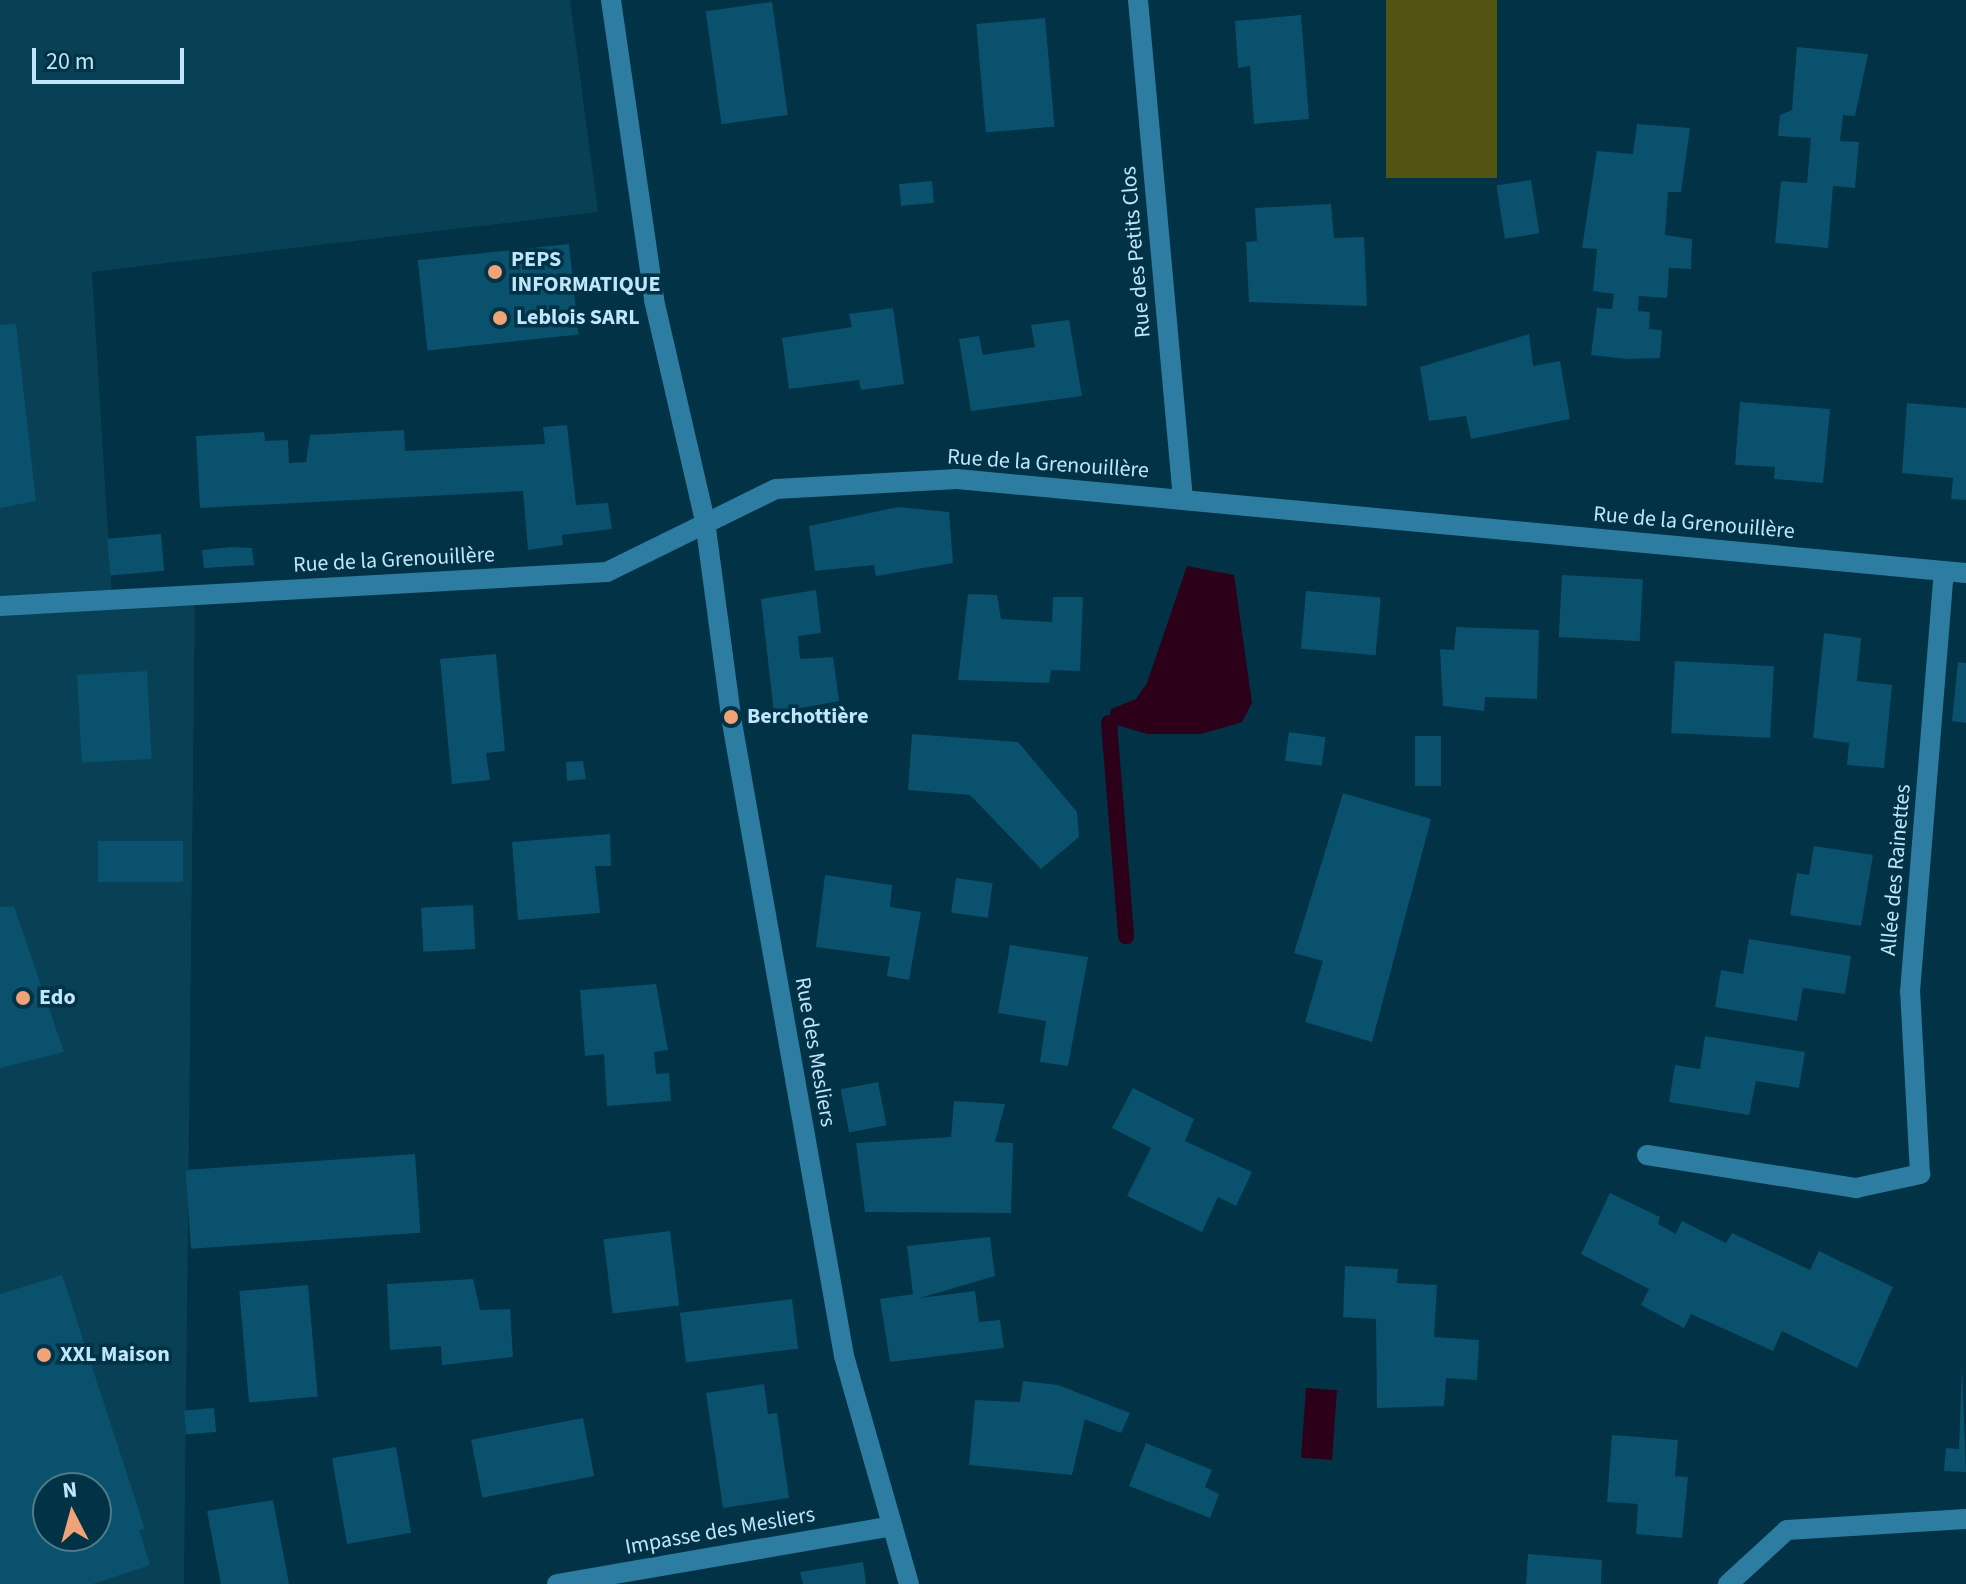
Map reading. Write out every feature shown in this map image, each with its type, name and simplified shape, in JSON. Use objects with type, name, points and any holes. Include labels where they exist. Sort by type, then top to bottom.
[{"type":"street","name":"Rue des Mesliers","points":[[611,0],[654,300],[705,521],[734,731],[844,1356],[909,1584]]},
{"type":"street","name":"Rue des Petits Clos","points":[[1138,0],[1183,499]]},
{"type":"street","name":"Rue de la Grenouillère","points":[[0,606],[607,572],[705,521],[776,489],[957,479],[1966,573]]},
{"type":"street","name":"Allée des Rainettes","points":[[1647,1155],[1856,1188],[1920,1174],[1910,992],[1944,571]]},
{"type":"street","points":[[1728,1584],[1787,1530],[1966,1519]]},
{"type":"street","name":"Impasse des Mesliers","points":[[557,1584],[892,1526]]},
{"type":"shaded area","points":[[0,0],[570,0],[598,212],[92,272],[112,599],[195,595],[184,1584],[0,1584]]},
{"type":"shaded area","points":[[1386,0],[1497,0],[1497,178],[1386,178]]},
{"type":"shaded area","points":[[1187,566],[1234,575],[1252,703],[1242,722],[1201,734],[1148,734],[1109,723],[1111,709],[1136,699],[1147,683]]},
{"type":"shaded area","points":[[1306,1388],[1337,1390],[1332,1460],[1301,1458]]},
{"type":"building","points":[[772,2],[788,115],[722,124],[706,11]]},
{"type":"building","points":[[1301,15],[1309,119],[1254,124],[1250,66],[1238,68],[1235,21]]},
{"type":"building","points":[[1045,18],[1054,127],[986,133],[976,24]]},
{"type":"building","points":[[1797,47],[1868,54],[1855,116],[1843,115],[1840,141],[1859,142],[1855,188],[1833,186],[1828,248],[1775,243],[1781,181],[1807,183],[1811,138],[1778,136],[1780,115],[1792,110]]},
{"type":"building","points":[[1637,124],[1690,128],[1681,192],[1668,192],[1665,235],[1692,239],[1691,269],[1669,268],[1667,298],[1639,296],[1638,311],[1650,312],[1649,329],[1662,330],[1660,358],[1627,359],[1591,355],[1597,308],[1612,309],[1614,294],[1593,291],[1597,249],[1582,248],[1597,151],[1633,154]]},
{"type":"building","points":[[1531,180],[1539,233],[1505,239],[1496,185]]},
{"type":"building","points":[[932,181],[934,203],[901,206],[899,184]]},
{"type":"building","points":[[1331,204],[1334,238],[1364,237],[1367,306],[1249,302],[1246,242],[1257,241],[1255,208]]},
{"type":"building","points":[[569,244],[579,335],[427,350],[418,260]]},
{"type":"building","points":[[893,308],[904,384],[861,390],[859,380],[789,389],[782,338],[852,327],[849,314]]},
{"type":"building","points":[[1069,320],[1082,396],[971,411],[959,339],[979,336],[983,355],[1035,347],[1031,325]]},
{"type":"building","points":[[16,324],[36,501],[0,508],[0,325]]},
{"type":"building","points":[[1529,334],[1533,366],[1560,361],[1570,419],[1471,439],[1466,416],[1429,421],[1420,367]]},
{"type":"building","points":[[1740,402],[1830,409],[1823,483],[1774,479],[1775,467],[1735,465]]},
{"type":"building","points":[[1907,403],[1966,408],[1966,500],[1951,499],[1953,478],[1902,473]]},
{"type":"building","points":[[567,425],[576,505],[608,503],[612,529],[562,535],[563,545],[528,550],[523,491],[200,508],[196,436],[264,432],[265,441],[288,440],[289,463],[306,462],[310,435],[404,430],[405,451],[545,444],[543,427]]},
{"type":"building","points":[[898,507],[949,512],[953,563],[876,576],[874,565],[815,571],[809,526]]},
{"type":"building","points":[[161,534],[164,571],[110,576],[107,539]]},
{"type":"building","points":[[252,548],[254,565],[204,568],[202,550]]},
{"type":"building","points":[[1562,575],[1643,579],[1640,641],[1559,637]]},
{"type":"building","points":[[816,590],[821,633],[798,636],[800,659],[833,657],[839,701],[774,713],[761,599]]},
{"type":"building","points":[[1306,591],[1381,598],[1376,655],[1301,649]]},
{"type":"building","points":[[968,594],[997,595],[1001,619],[1052,622],[1053,597],[1083,597],[1080,671],[1051,670],[1049,683],[958,680]]},
{"type":"building","points":[[1456,627],[1539,630],[1537,699],[1485,697],[1484,711],[1443,706],[1440,649],[1454,650]]},
{"type":"building","points":[[1824,633],[1861,638],[1857,681],[1892,685],[1884,768],[1847,765],[1849,743],[1813,738]]},
{"type":"building","points":[[496,654],[505,751],[486,753],[490,780],[452,784],[440,659]]},
{"type":"building","points":[[1675,661],[1774,666],[1770,738],[1671,733]]},
{"type":"building","points":[[1958,662],[1966,663],[1966,723],[1952,721]]},
{"type":"building","points":[[147,671],[152,759],[82,763],[77,675]]},
{"type":"building","points":[[1289,732],[1326,737],[1322,766],[1285,761]]},
{"type":"building","points":[[912,734],[1018,742],[1077,812],[1079,837],[1041,869],[970,795],[908,790]]},
{"type":"building","points":[[1415,736],[1441,736],[1441,786],[1415,786]]},
{"type":"building","points":[[583,761],[586,779],[567,781],[566,762]]},
{"type":"building","points":[[1343,793],[1431,819],[1372,1042],[1305,1022],[1323,961],[1294,953]]},
{"type":"building","points":[[610,834],[611,866],[595,866],[600,913],[518,920],[512,842]]},
{"type":"building","points":[[98,841],[183,841],[183,882],[98,882]]},
{"type":"building","points":[[1814,846],[1873,855],[1861,926],[1790,915],[1797,873],[1809,875]]},
{"type":"building","points":[[825,875],[892,885],[890,907],[921,912],[909,980],[887,976],[890,957],[816,947]]},
{"type":"building","points":[[956,878],[993,883],[988,918],[951,913]]},
{"type":"building","points":[[473,905],[475,949],[423,952],[421,908]]},
{"type":"building","name":"Edo","points":[[14,906],[64,1052],[0,1068],[0,907]]},
{"type":"building","points":[[1749,939],[1851,956],[1845,994],[1803,988],[1797,1021],[1715,1007],[1721,970],[1743,974]]},
{"type":"building","points":[[1010,945],[1088,957],[1068,1066],[1040,1062],[1046,1021],[998,1013]]},
{"type":"building","points":[[656,984],[668,1050],[654,1052],[656,1074],[669,1073],[671,1101],[607,1106],[604,1054],[585,1056],[580,990]]},
{"type":"building","points":[[1705,1036],[1805,1052],[1799,1088],[1756,1081],[1749,1115],[1669,1102],[1675,1065],[1700,1069]]},
{"type":"building","points":[[878,1082],[886,1125],[849,1132],[841,1089]]},
{"type":"building","points":[[1133,1088],[1194,1119],[1185,1141],[1252,1172],[1236,1206],[1218,1197],[1202,1232],[1127,1196],[1151,1148],[1112,1128]]},
{"type":"building","points":[[954,1101],[1005,1104],[995,1142],[1013,1143],[1011,1213],[865,1212],[856,1143],[951,1137]]},
{"type":"building","points":[[415,1154],[421,1233],[191,1249],[186,1170]]},
{"type":"building","points":[[1610,1193],[1660,1217],[1658,1224],[1676,1234],[1682,1221],[1726,1243],[1732,1233],[1810,1270],[1819,1251],[1893,1287],[1857,1368],[1782,1331],[1773,1351],[1691,1314],[1684,1328],[1641,1305],[1649,1289],[1581,1254]]},
{"type":"building","points":[[670,1231],[679,1305],[613,1314],[603,1239]]},
{"type":"building","points":[[990,1237],[995,1276],[920,1298],[975,1291],[979,1322],[1000,1320],[1004,1348],[890,1362],[880,1299],[913,1294],[907,1246]]},
{"type":"building","points":[[1345,1266],[1398,1269],[1397,1283],[1437,1285],[1434,1337],[1479,1340],[1477,1380],[1446,1378],[1444,1406],[1377,1408],[1376,1319],[1343,1317]]},
{"type":"building","points":[[62,1275],[145,1529],[139,1530],[150,1565],[93,1584],[0,1584],[0,1294]]},
{"type":"building","points":[[473,1279],[480,1310],[510,1309],[513,1357],[442,1365],[441,1346],[390,1350],[387,1284]]},
{"type":"building","points":[[308,1285],[318,1397],[249,1403],[239,1291]]},
{"type":"building","points":[[792,1299],[798,1349],[686,1362],[680,1313]]},
{"type":"building","points":[[1962,1367],[1966,1472],[1944,1471],[1946,1448],[1959,1449]]},
{"type":"building","points":[[1023,1381],[1058,1385],[1130,1413],[1121,1433],[1085,1419],[1072,1475],[969,1465],[975,1400],[1020,1402]]},
{"type":"building","points":[[764,1384],[768,1414],[777,1413],[789,1498],[723,1508],[706,1393]]},
{"type":"building","points":[[214,1408],[216,1432],[186,1435],[184,1411]]},
{"type":"building","points":[[583,1418],[594,1476],[482,1498],[471,1440]]},
{"type":"building","points":[[1612,1435],[1678,1440],[1675,1476],[1688,1477],[1682,1538],[1636,1534],[1638,1504],[1607,1502]]},
{"type":"building","points":[[1146,1443],[1212,1470],[1205,1487],[1219,1494],[1210,1518],[1129,1486]]},
{"type":"building","points":[[396,1447],[411,1533],[347,1544],[332,1458]]},
{"type":"building","points":[[273,1500],[289,1584],[221,1584],[207,1511]]},
{"type":"building","points":[[1528,1554],[1602,1560],[1601,1584],[1526,1584]]},
{"type":"building","points":[[863,1562],[866,1584],[803,1584],[800,1572]]},
{"type":"waterway","points":[[1109,723],[1126,936]]},
{"type":"place","name":"PEPS INFORMATIQUE","points":[[495,272]]},
{"type":"place","name":"Leblois SARL","points":[[500,318]]},
{"type":"place","name":"Berchottière","points":[[731,717]]},
{"type":"place","name":"Edo","points":[[23,998]]},
{"type":"place","name":"XXL Maison","points":[[44,1355]]}]
